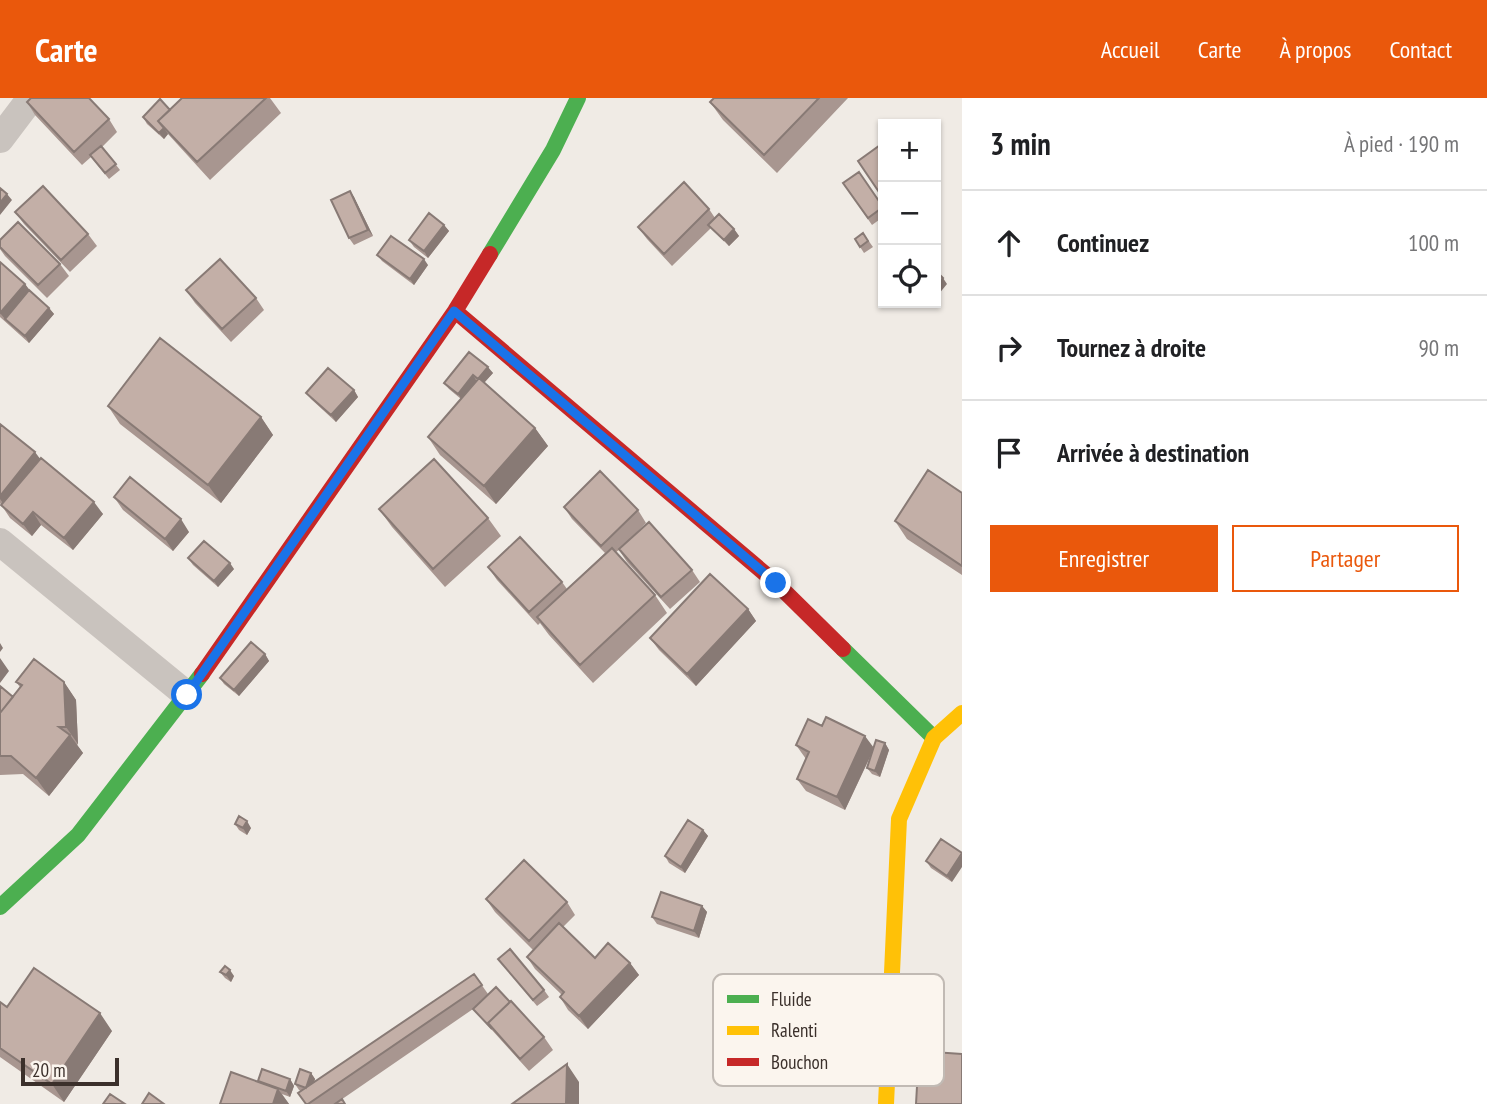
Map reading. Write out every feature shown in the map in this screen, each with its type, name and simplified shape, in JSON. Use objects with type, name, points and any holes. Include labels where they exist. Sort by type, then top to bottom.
[{"type":"street","points":[[0,139],[31,98]]},
{"type":"street","points":[[0,907],[78,835],[187,695],[454,311],[553,150],[578,98]]},
{"type":"street","points":[[454,311],[776,583],[934,738]]},
{"type":"street","points":[[0,541],[187,695]]},
{"type":"street","points":[[892,974],[899,819],[934,738],[962,713]]},
{"type":"street","points":[[886,1104],[887,1086]]},
{"type":"building","points":[[31,98],[89,98],[109,119],[74,152],[27,102]]},
{"type":"building","points":[[182,98],[266,98],[197,162],[158,121]]},
{"type":"building","points":[[714,98],[819,98],[764,155],[710,102]]},
{"type":"building","points":[[160,99],[170,110],[158,121],[164,128],[159,133],[143,117]]},
{"type":"building","points":[[101,146],[116,164],[105,173],[90,155]]},
{"type":"building","points":[[878,147],[878,191],[858,161]]},
{"type":"building","points":[[859,172],[878,200],[878,211],[868,218],[843,183]]},
{"type":"building","points":[[684,182],[709,209],[664,254],[638,227]]},
{"type":"building","points":[[43,186],[88,234],[61,260],[15,212]]},
{"type":"building","points":[[0,188],[7,194],[0,203]]},
{"type":"building","points":[[350,191],[368,230],[349,238],[331,200]]},
{"type":"building","points":[[429,213],[444,225],[424,251],[409,240]]},
{"type":"building","points":[[719,214],[734,229],[724,240],[708,225]]},
{"type":"building","points":[[18,222],[60,264],[38,285],[0,247],[0,240]]},
{"type":"building","points":[[863,233],[868,241],[860,247],[855,239]]},
{"type":"building","points":[[391,236],[424,259],[410,279],[377,255]]},
{"type":"building","points":[[220,259],[256,298],[222,329],[186,290]]},
{"type":"building","points":[[0,262],[25,284],[0,313]]},
{"type":"building","points":[[29,290],[49,308],[25,336],[5,319]]},
{"type":"building","points":[[160,338],[261,417],[208,485],[108,406]]},
{"type":"building","points":[[469,352],[488,367],[478,379],[473,375],[458,394],[444,383]]},
{"type":"building","points":[[328,368],[354,390],[331,415],[306,393]]},
{"type":"building","points":[[479,378],[535,428],[484,486],[428,437]]},
{"type":"building","points":[[0,424],[35,452],[0,496]]},
{"type":"building","points":[[41,458],[94,502],[64,538],[33,512],[23,524],[1,505]]},
{"type":"building","points":[[434,459],[488,518],[433,569],[379,509]]},
{"type":"building","points":[[928,470],[962,493],[962,566],[895,521]]},
{"type":"building","points":[[600,471],[638,510],[601,546],[564,507]]},
{"type":"building","points":[[130,477],[181,519],[165,539],[114,497]]},
{"type":"building","points":[[649,522],[692,570],[661,597],[619,549]]},
{"type":"building","points":[[520,537],[562,582],[529,612],[488,567]]},
{"type":"building","points":[[204,541],[230,563],[214,581],[188,558]]},
{"type":"building","points":[[612,548],[655,595],[580,665],[537,617]]},
{"type":"building","points":[[710,574],[748,609],[687,674],[650,638]]},
{"type":"building","points":[[251,642],[265,654],[234,690],[220,678]]},
{"type":"building","points":[[34,659],[64,682],[66,727],[59,727],[70,735],[36,778],[11,756],[0,756],[0,713],[22,685],[16,682]]},
{"type":"building","points":[[0,686],[13,697],[0,713]]},
{"type":"building","points":[[826,717],[865,736],[837,797],[797,779],[809,752],[796,745],[808,719],[822,726]]},
{"type":"building","points":[[876,740],[885,743],[875,771],[867,768]]},
{"type":"building","points":[[239,816],[247,821],[243,828],[235,824]]},
{"type":"building","points":[[688,820],[703,830],[681,867],[665,856]]},
{"type":"building","points":[[941,839],[962,853],[947,876],[926,861]]},
{"type":"building","points":[[524,860],[567,902],[529,941],[486,899]]},
{"type":"building","points":[[661,892],[702,906],[694,931],[652,917]]},
{"type":"building","points":[[559,923],[595,958],[608,943],[630,963],[579,1016],[560,997],[564,992],[527,957]]},
{"type":"building","points":[[510,949],[544,990],[533,1000],[498,959]]},
{"type":"building","points":[[225,966],[230,970],[226,975],[220,972]]},
{"type":"building","points":[[34,968],[100,1013],[52,1084],[0,1048],[0,1002],[7,1007]]},
{"type":"building","points":[[474,974],[482,985],[308,1104],[298,1093]]},
{"type":"building","points":[[496,987],[510,1002],[488,1023],[492,1029],[473,1009]]},
{"type":"building","points":[[511,1001],[544,1037],[520,1059],[488,1023]]},
{"type":"building","points":[[944,1053],[962,1054],[962,1104],[916,1104],[917,1086],[944,1086]]},
{"type":"building","points":[[567,1064],[566,1104],[512,1104]]},
{"type":"building","points":[[262,1069],[290,1079],[286,1091],[258,1081]]},
{"type":"building","points":[[300,1069],[311,1073],[306,1088],[295,1084]]},
{"type":"building","points":[[231,1072],[278,1089],[273,1104],[220,1104]]},
{"type":"building","points":[[149,1093],[164,1104],[142,1104]]},
{"type":"building","points":[[110,1094],[125,1104],[103,1104]]},
{"type":"traffic: fast","points":[[490,254],[553,150],[578,98]]},
{"type":"traffic: fast","points":[[843,649],[934,738]]},
{"type":"traffic: fast","points":[[0,907],[78,835],[202,674]]},
{"type":"traffic: slow","points":[[892,974],[899,819],[934,738],[962,713]]},
{"type":"traffic: slow","points":[[886,1104],[887,1086]]},
{"type":"traffic: jam","points":[[202,674],[455,311],[490,254]]},
{"type":"traffic: jam","points":[[455,311],[776,583],[843,649]]},
{"type":"route","points":[[187,695],[454,311],[776,583]]}]
